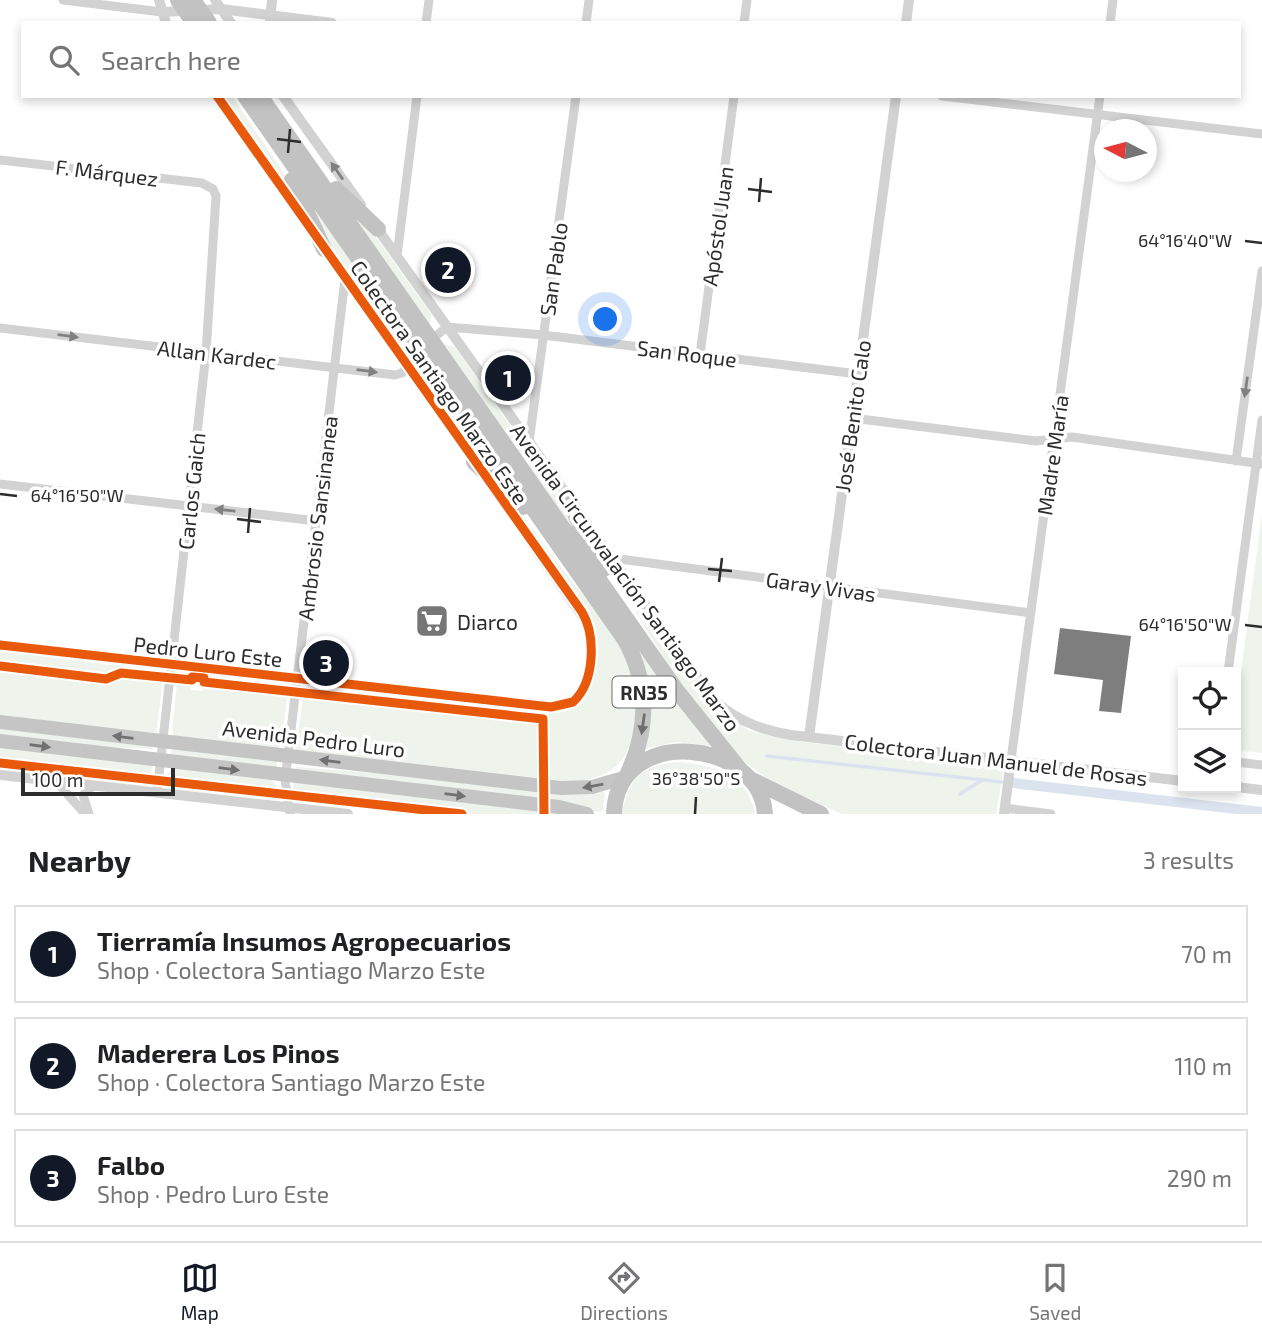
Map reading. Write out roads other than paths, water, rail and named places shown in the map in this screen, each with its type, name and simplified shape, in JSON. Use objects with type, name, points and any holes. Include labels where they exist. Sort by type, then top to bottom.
[{"type":"highway","points":[[238,98],[301,193],[324,249]]},
{"type":"highway","name":"Avenida Circunvalación Santiago Marzo","points":[[246,98],[653,656],[745,775]]},
{"type":"highway","name":"Avenida Circunvalación Santiago Marzo","points":[[263,98],[634,656],[644,690],[642,733],[625,776]]},
{"type":"highway","points":[[264,98],[340,195],[378,229]]},
{"type":"highway","points":[[474,462],[516,498],[572,575],[609,616]]},
{"type":"highway","points":[[569,499],[587,542],[630,611],[653,656]]},
{"type":"highway","name":"RN35","points":[[614,814],[615,797],[625,776],[646,758],[679,751],[709,755],[821,814]]},
{"type":"highway","name":"RN35","points":[[745,775],[760,794],[765,814]]},
{"type":"main road","name":"Avenida Pedro Luro","points":[[0,722],[571,788],[592,787],[625,776]]},
{"type":"main road","name":"Avenida Pedro Luro","points":[[0,741],[559,807],[587,814]]},
{"type":"street","points":[[64,0],[162,11],[193,11],[218,5],[270,19],[301,21]]},
{"type":"street","points":[[270,19],[272,0]]},
{"type":"street","points":[[426,21],[429,0]]},
{"type":"street","points":[[586,21],[589,0]]},
{"type":"street","points":[[744,21],[747,0]]},
{"type":"street","points":[[906,21],[909,0]]},
{"type":"street","points":[[1110,21],[1113,0]]},
{"type":"street","points":[[218,5],[230,21]]},
{"type":"street","name":"Colectora Santiago Marzo Este","points":[[218,98],[588,622],[591,641],[588,677],[577,699]]},
{"type":"street","name":"Colectora Santiago Marzo Este","points":[[284,98],[569,499],[719,704],[760,728],[809,737]]},
{"type":"street","points":[[397,256],[416,98]]},
{"type":"street","name":"San Pablo","points":[[529,442],[576,98]]},
{"type":"street","name":"Apóstol Juan","points":[[700,355],[734,98]]},
{"type":"street","name":"José Benito Calo","points":[[809,737],[896,98]]},
{"type":"street","points":[[958,98],[1262,134]]},
{"type":"street","name":"Madre María","points":[[1004,811],[1100,98]]},
{"type":"street","name":"F. Márquez","points":[[0,160],[197,182],[213,189]]},
{"type":"street","name":"Carlos Gaich","points":[[157,793],[206,353],[217,205],[213,189]]},
{"type":"street","points":[[1236,461],[1262,271]]},
{"type":"street","name":"Ambrosio Sansinanea","points":[[289,811],[285,775],[299,679],[345,279]]},
{"type":"street","points":[[405,365],[426,343],[447,327]]},
{"type":"street","name":"San Roque","points":[[447,327],[544,335],[858,374]]},
{"type":"street","name":"Allan Kardec","points":[[0,328],[395,375],[405,365]]},
{"type":"street","points":[[852,418],[1035,441],[1072,437],[1259,463]]},
{"type":"street","points":[[1229,667],[1259,463],[1262,421]]},
{"type":"street","points":[[0,485],[317,521]]},
{"type":"street","name":"Garay Vivas","points":[[612,558],[1031,613]]},
{"type":"street","name":"Pedro Luro Este","points":[[0,645],[551,707],[566,705],[577,699]]},
{"type":"street","name":"Colectora Juan Manuel de Rosas","points":[[809,737],[1178,780]]},
{"type":"street","points":[[1241,763],[1262,765]]},
{"type":"street","points":[[0,775],[289,811],[348,814]]},
{"type":"street","points":[[56,781],[87,814]]},
{"type":"street","points":[[87,814],[83,795],[93,786]]},
{"type":"street","points":[[1241,788],[1262,790]]},
{"type":"street","points":[[1004,811],[1051,814]]},
{"type":"waterway","points":[[767,756],[1002,782]]},
{"type":"waterway","points":[[960,794],[982,780]]},
{"type":"waterway","points":[[1013,783],[1262,812]]},
{"type":"place","name":"Maderera Los Pinos","points":[[448,270]]},
{"type":"place","name":"Tierramía Insumos Agropecuarios","points":[[508,378]]},
{"type":"place","name":"Diarco","points":[[432,621]]},
{"type":"place","name":"Falbo","points":[[326,663]]}]
